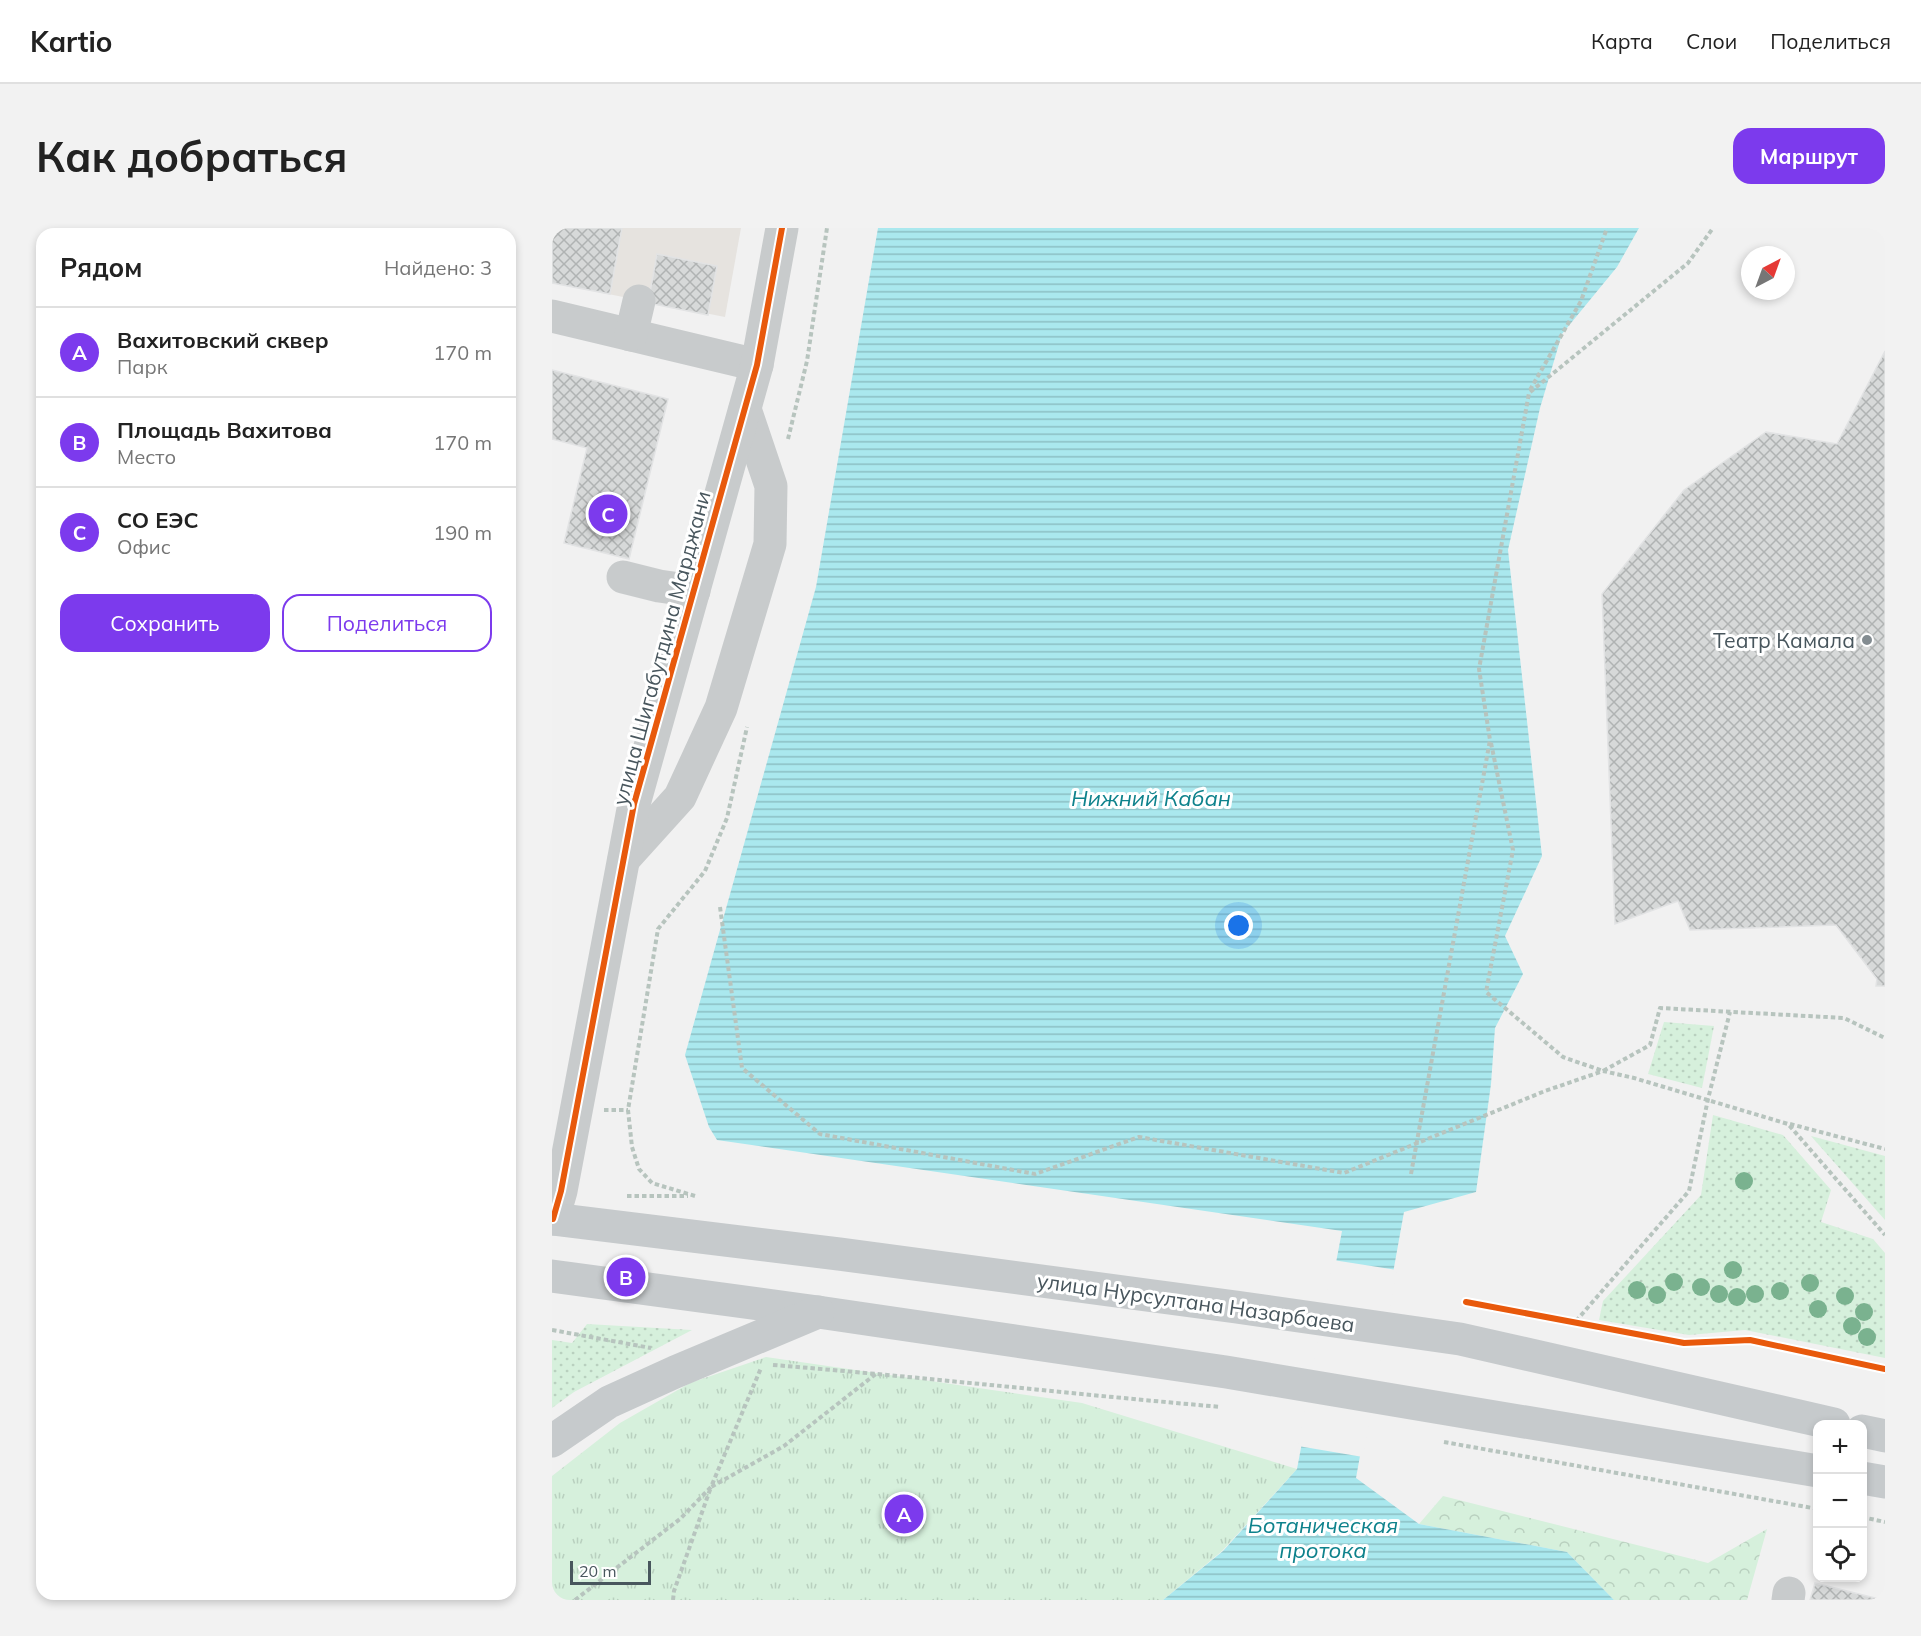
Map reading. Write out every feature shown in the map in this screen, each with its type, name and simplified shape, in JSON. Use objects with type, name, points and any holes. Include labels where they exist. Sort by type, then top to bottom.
[{"type":"main road","name":"улица Нурсултана Назарбаева","points":[[553,1219],[850,1255],[1460,1339],[1813,1420]]},
{"type":"main road","points":[[552,1276],[818,1312],[1226,1372],[1813,1469]]},
{"type":"main road","points":[[552,1441],[609,1402],[818,1312]]},
{"type":"main road","points":[[1867,1432],[1885,1436]]},
{"type":"main road","points":[[1867,1479],[1885,1482]]},
{"type":"street","name":"улица Шигабутдина Марджани","points":[[553,1219],[561,1191],[634,804],[757,365],[782,228]]},
{"type":"street","points":[[632,335],[639,301]]},
{"type":"street","points":[[552,316],[757,365]]},
{"type":"street","points":[[624,859],[680,797],[721,708],[770,544],[771,486],[745,409]]},
{"type":"street","points":[[623,577],[658,586],[694,591]]},
{"type":"path","points":[[1606,228],[1581,301],[1529,393],[1479,669],[1490,740],[1514,850],[1486,992],[1563,1057],[1788,1124],[1885,1149]]},
{"type":"path","points":[[1529,393],[1688,263],[1713,228]]},
{"type":"path","points":[[1411,1174],[1490,740]]},
{"type":"path","points":[[720,907],[742,1068],[820,1134],[1035,1174],[1139,1137],[1344,1173],[1545,1091],[1604,1071],[1650,1045],[1660,1008],[1844,1018],[1885,1038]]},
{"type":"path","points":[[1576,1322],[1689,1191],[1730,1012]]},
{"type":"path","points":[[602,1110],[628,1110]]},
{"type":"path","points":[[1788,1124],[1885,1235]]},
{"type":"path","points":[[1466,1302],[1684,1343],[1750,1340],[1885,1369]]},
{"type":"path","points":[[552,1330],[651,1348]]},
{"type":"path","points":[[673,1600],[674,1591],[711,1487],[762,1364]]},
{"type":"path","points":[[752,1369],[762,1364],[878,1373],[1221,1407]]},
{"type":"path","points":[[575,1600],[680,1519],[711,1487],[784,1446],[878,1373]]},
{"type":"path","points":[[1444,1442],[1813,1508]]},
{"type":"path","points":[[1867,1518],[1885,1522]]},
{"type":"shaded area","points":[[552,228],[741,228],[725,317],[552,283]]},
{"type":"green space","points":[[1664,1022],[1714,1026],[1702,1088],[1648,1074]]},
{"type":"green space","points":[[1713,1115],[1783,1135],[1831,1190],[1821,1222],[1873,1239],[1885,1253],[1885,1358],[1745,1330],[1689,1335],[1599,1320],[1603,1301],[1701,1195]]},
{"type":"green space","points":[[1811,1136],[1885,1156],[1885,1220]]},
{"type":"green space","points":[[587,1324],[692,1330],[574,1392],[552,1408],[552,1340],[572,1343]]},
{"type":"green space","points":[[766,1357],[1082,1403],[1297,1469],[1222,1551],[1163,1600],[552,1600],[552,1476],[620,1423],[690,1383]]},
{"type":"green space","points":[[1443,1496],[1708,1563],[1767,1529],[1747,1600],[1614,1600],[1567,1552],[1419,1524]]},
{"type":"water","name":"Нижний Кабан","points":[[878,228],[1639,228],[1617,267],[1562,334],[1540,408],[1508,550],[1542,856],[1505,936],[1523,974],[1495,1028],[1491,1084],[1476,1192],[1404,1212],[1356,1478],[1419,1524],[1567,1552],[1614,1600],[1163,1600],[1223,1551],[1297,1469],[1342,1231],[717,1140],[709,1127],[685,1055],[816,587]]},
{"type":"pier","points":[[1333,1260],[1397,1270],[1363,1457],[1298,1446]]},
{"type":"building","points":[[552,228],[622,228],[610,294],[552,283]]},
{"type":"building","points":[[657,254],[717,266],[708,315],[648,303]]},
{"type":"building","points":[[1885,351],[1885,986],[1876,986],[1877,979],[1836,925],[1690,930],[1678,901],[1615,924],[1602,594],[1684,490],[1766,432],[1837,444]]},
{"type":"building","points":[[552,370],[668,399],[629,559],[564,543],[587,448],[552,439]]},
{"type":"building","points":[[1815,1583],[1883,1600],[1810,1600]]},
{"type":"cycle path","points":[[553,1219],[561,1191],[634,804],[757,365],[782,228]]},
{"type":"cycle path","points":[[1466,1302],[1684,1343],[1750,1340],[1885,1369]]},
{"type":"place","name":"СО ЕЭС","points":[[608,514]]},
{"type":"place","name":"Театр Камала","points":[[1867,640]]},
{"type":"place","name":"Площадь Вахитова","points":[[626,1277]]},
{"type":"place","name":"Вахитовский сквер","points":[[904,1514]]},
{"type":"water label","name":"Ботаническая протока","points":[[1323,1538]]}]
